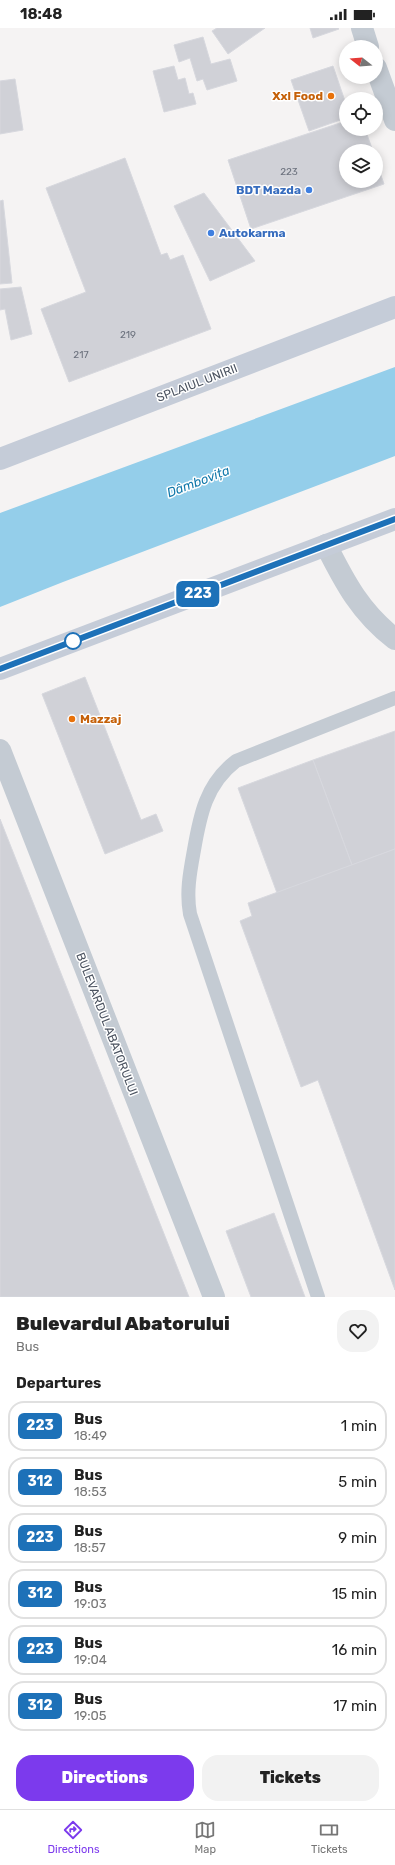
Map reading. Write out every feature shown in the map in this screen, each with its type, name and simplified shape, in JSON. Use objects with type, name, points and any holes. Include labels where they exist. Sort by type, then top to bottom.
[{"type":"main road","name":"SPLAIUL UNIRII","points":[[0,459],[395,307]]},
{"type":"main road","points":[[0,669],[395,519]]},
{"type":"street","points":[[362,28],[366,40]]},
{"type":"street","points":[[382,84],[395,120]]},
{"type":"street","points":[[326,545],[344,581],[361,607],[382,629],[395,639]]},
{"type":"street","name":"BULEVARDUL ABATORULUI","points":[[0,750],[214,1297]]},
{"type":"lane","points":[[318,1297],[190,914],[187,886],[203,806],[213,786],[225,769],[236,761],[395,698]]},
{"type":"water","name":"Dâmbovița","points":[[395,367],[395,456],[0,607],[0,513]]},
{"type":"building","points":[[217,28],[265,28],[228,54],[212,31]]},
{"type":"building","points":[[310,28],[338,28],[339,29],[313,38]]},
{"type":"building","points":[[203,37],[211,64],[230,59],[237,81],[207,90],[203,79],[197,81],[190,58],[179,62],[174,45]]},
{"type":"building","points":[[174,66],[178,80],[185,78],[189,94],[193,93],[196,104],[164,112],[153,71]]},
{"type":"building","points":[[333,66],[342,92],[339,92],[339,120],[309,131],[291,80]]},
{"type":"building","points":[[15,79],[23,130],[0,134],[0,81]]},
{"type":"building","points":[[339,123],[339,136],[368,136],[370,144],[339,144],[339,188],[372,188],[251,229],[228,160]]},
{"type":"building","points":[[125,158],[161,255],[167,253],[170,260],[183,255],[211,329],[69,382],[41,309],[86,292],[46,188]]},
{"type":"building","name":"Autokarma","points":[[204,193],[255,261],[210,281],[174,206]]},
{"type":"building","points":[[3,200],[12,283],[0,284],[0,201]]},
{"type":"building","points":[[21,287],[32,334],[11,340],[5,309],[0,310],[0,289]]},
{"type":"building","points":[[85,677],[141,820],[156,814],[163,831],[105,854],[42,694]]},
{"type":"building","points":[[395,731],[395,849],[352,865],[313,760]]},
{"type":"building","points":[[313,760],[352,865],[277,893],[238,788]]},
{"type":"building","points":[[0,819],[189,1297],[0,1297]]},
{"type":"building","points":[[395,849],[395,1290],[318,1080],[301,1087],[240,921],[252,916],[248,903]]},
{"type":"building","points":[[274,1213],[305,1297],[251,1297],[226,1231]]},
{"type":"bus line","name":"223","points":[[0,669],[395,519]]},
{"type":"place","name":"Xxl Food","points":[[331,96]]},
{"type":"place","name":"BDT Mazda","points":[[309,190]]},
{"type":"place","name":"Autokarma","points":[[211,233]]},
{"type":"place","name":"Mazzaj","points":[[72,719]]}]
